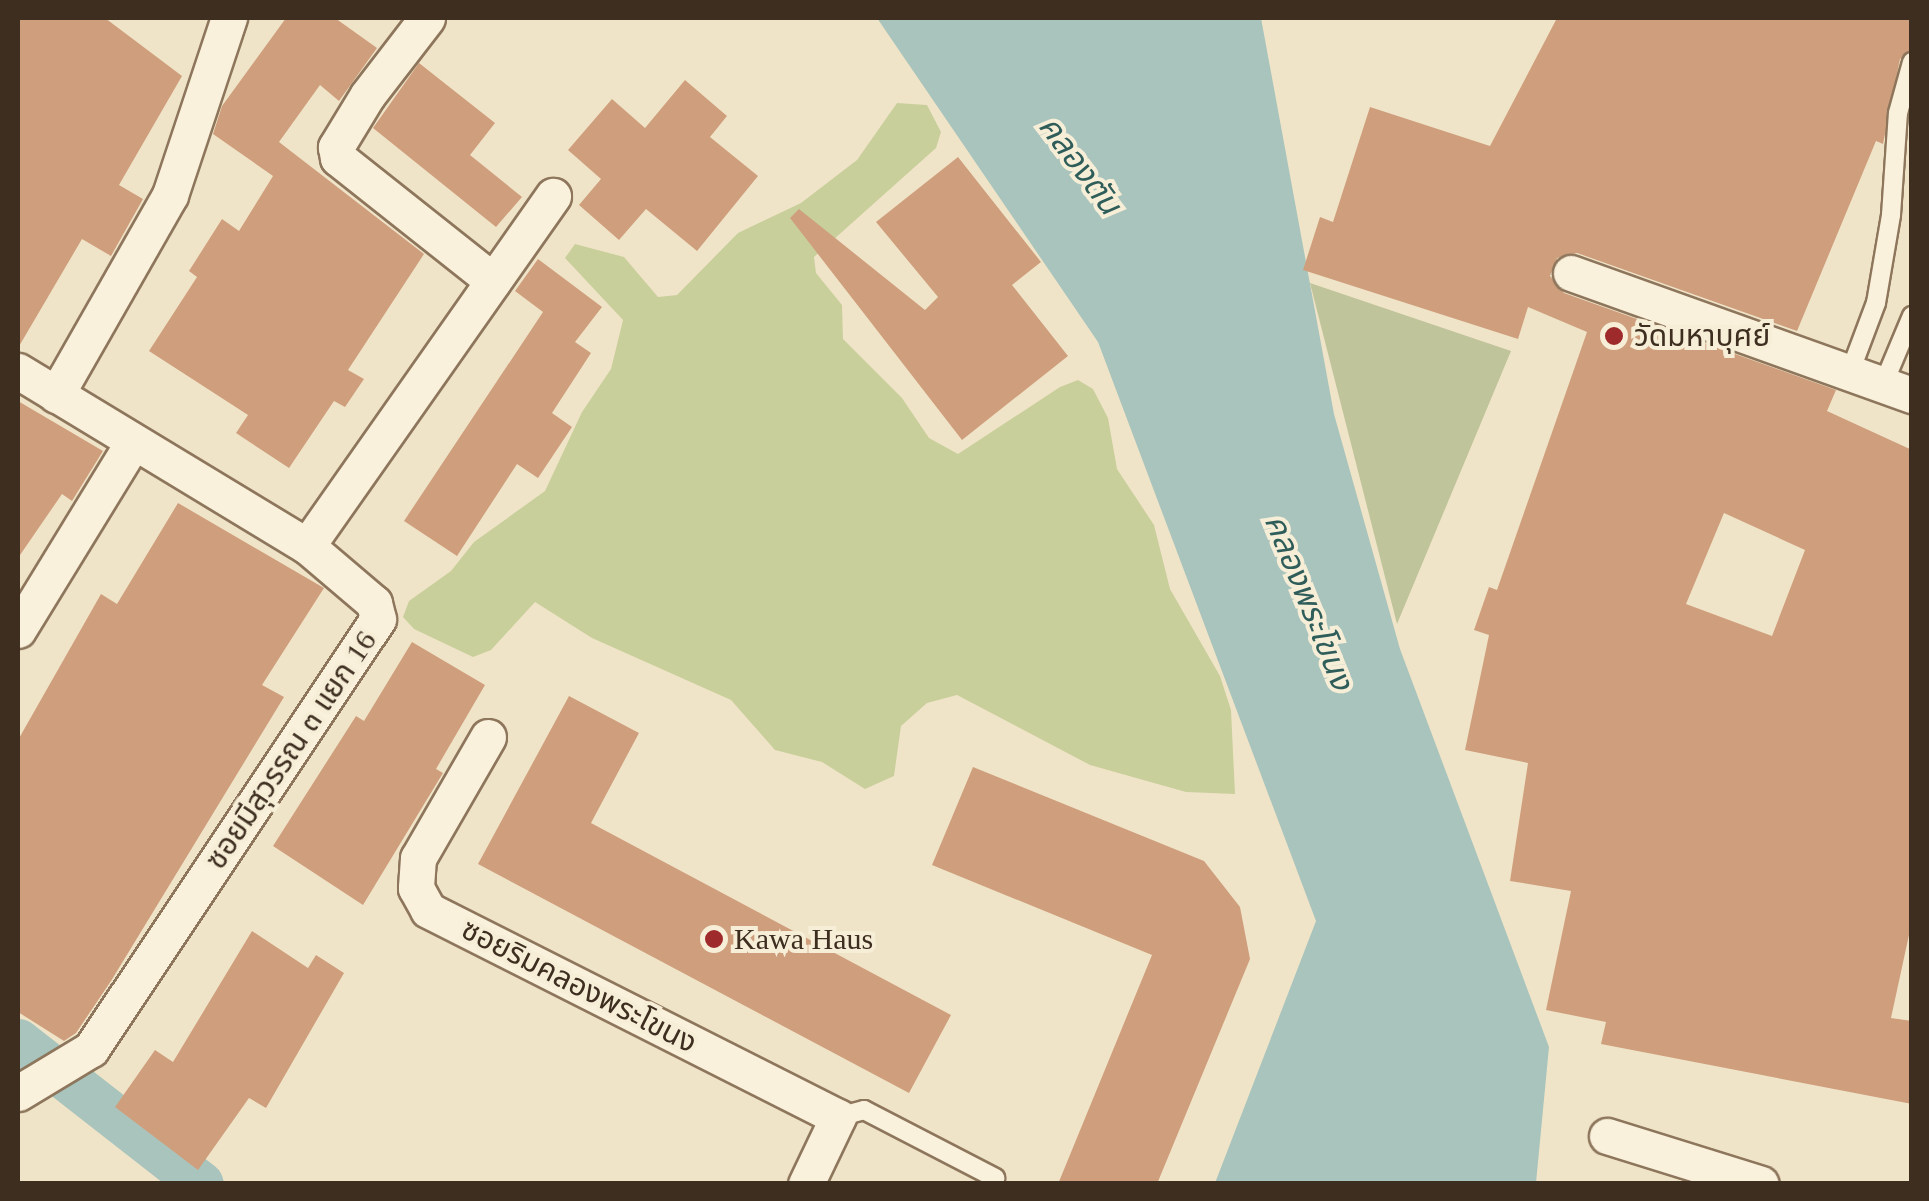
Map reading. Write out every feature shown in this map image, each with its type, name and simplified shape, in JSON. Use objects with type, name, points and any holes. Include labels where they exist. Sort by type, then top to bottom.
[{"type":"street","points":[[56,394],[170,195],[229,18]]},
{"type":"street","points":[[427,18],[367,96],[336,147],[338,158],[493,281]]},
{"type":"street","points":[[307,546],[553,196]]},
{"type":"street","points":[[1572,274],[1897,390]]},
{"type":"street","name":"ซอยมีสุวรรณ ๓ แยก 16","points":[[18,372],[307,546],[374,603],[375,627],[90,1049],[25,1090]]},
{"type":"street","points":[[18,630],[133,442]]},
{"type":"street","name":"ซอยริมคลองพระโขนง","points":[[488,737],[418,858],[416,888],[428,910],[838,1118]]},
{"type":"street","points":[[806,1184],[838,1118]]},
{"type":"street","points":[[1607,1136],[1760,1184]]},
{"type":"lane","points":[[1850,372],[1876,303],[1891,215],[1898,113],[1912,62]]},
{"type":"lane","points":[[1897,390],[1912,316]]},
{"type":"lane","points":[[838,1118],[864,1110],[995,1178]]},
{"type":"green space","points":[[897,103],[927,105],[941,132],[936,148],[814,257],[816,273],[842,305],[843,339],[902,398],[929,438],[958,454],[1060,387],[1078,380],[1093,389],[1108,418],[1117,469],[1154,525],[1170,589],[1220,676],[1231,710],[1235,794],[1186,792],[1090,765],[957,695],[927,703],[901,726],[894,776],[865,789],[822,762],[775,750],[731,700],[592,638],[535,602],[491,650],[473,657],[414,629],[403,617],[409,601],[451,571],[474,542],[545,491],[582,412],[611,369],[623,320],[565,258],[575,244],[624,257],[658,297],[677,295],[738,233],[801,203],[857,160]]},
{"type":"green space","points":[[1310,283],[1511,351],[1397,624]]},
{"type":"water","points":[[877,18],[1261,18],[1334,414],[1400,649],[1549,1047],[1536,1183],[1215,1183],[1316,921],[1098,342]]},
{"type":"building","points":[[18,18],[105,18],[182,76],[119,185],[143,199],[111,256],[82,239],[18,348]]},
{"type":"building","points":[[286,18],[335,18],[377,48],[339,101],[320,85],[279,142],[424,254],[348,370],[364,379],[345,407],[334,401],[289,468],[236,433],[248,415],[149,351],[197,277],[189,271],[222,219],[239,231],[273,176],[213,134],[222,106]]},
{"type":"building","points":[[1557,18],[1912,18],[1912,50],[1900,59],[1883,144],[1876,141],[1797,331],[1577,253],[1557,258],[1550,276],[1564,293],[1836,390],[1827,411],[1912,450],[1912,921],[1891,1018],[1912,1021],[1912,1104],[1601,1044],[1606,1022],[1546,1010],[1571,891],[1510,881],[1528,763],[1465,750],[1489,635],[1474,630],[1489,587],[1497,590],[1587,332],[1528,307],[1518,339],[1303,270],[1320,217],[1333,222],[1370,107],[1490,146]],"holes":[[[1724,513],[1805,550],[1772,636],[1686,604]]]},
{"type":"building","points":[[419,63],[495,123],[470,155],[522,197],[496,227],[373,128]]},
{"type":"building","points":[[685,80],[727,116],[710,137],[758,176],[697,251],[646,209],[619,240],[579,205],[601,179],[568,150],[612,99],[645,128]]},
{"type":"building","points":[[958,157],[1041,262],[1012,285],[1068,356],[962,440],[790,218],[799,209],[925,310],[938,297],[876,222]]},
{"type":"building","points":[[538,259],[602,307],[575,342],[591,353],[552,413],[572,427],[538,478],[517,464],[457,556],[404,521],[543,312],[515,291]]},
{"type":"building","points":[[18,401],[103,451],[72,501],[62,494],[18,558]]},
{"type":"building","points":[[178,503],[324,588],[262,685],[284,697],[111,981],[76,1033],[64,1041],[18,1012],[18,740],[101,594],[117,604]]},
{"type":"building","points":[[412,642],[485,685],[436,769],[443,773],[363,905],[273,846],[356,716],[364,721]]},
{"type":"building","name":"Kawa Haus","points":[[569,696],[639,733],[591,823],[951,1015],[909,1093],[478,864]]},
{"type":"building","points":[[973,767],[1204,861],[1240,907],[1250,959],[1157,1184],[1058,1184],[1152,955],[932,865]]},
{"type":"building","points":[[252,931],[308,968],[316,955],[344,973],[266,1108],[249,1098],[198,1170],[115,1107],[155,1050],[173,1062]]},
{"type":"waterway","points":[[18,1041],[201,1184]]},
{"type":"place","name":"วัดมหาบุศย์","points":[[1614,336]]},
{"type":"place","name":"Kawa Haus","points":[[714,939]]},
{"type":"water label","name":"คลองตัน","points":[[1080,165]]},
{"type":"water label","name":"คลองพระโขนง","points":[[1309,602]]}]
